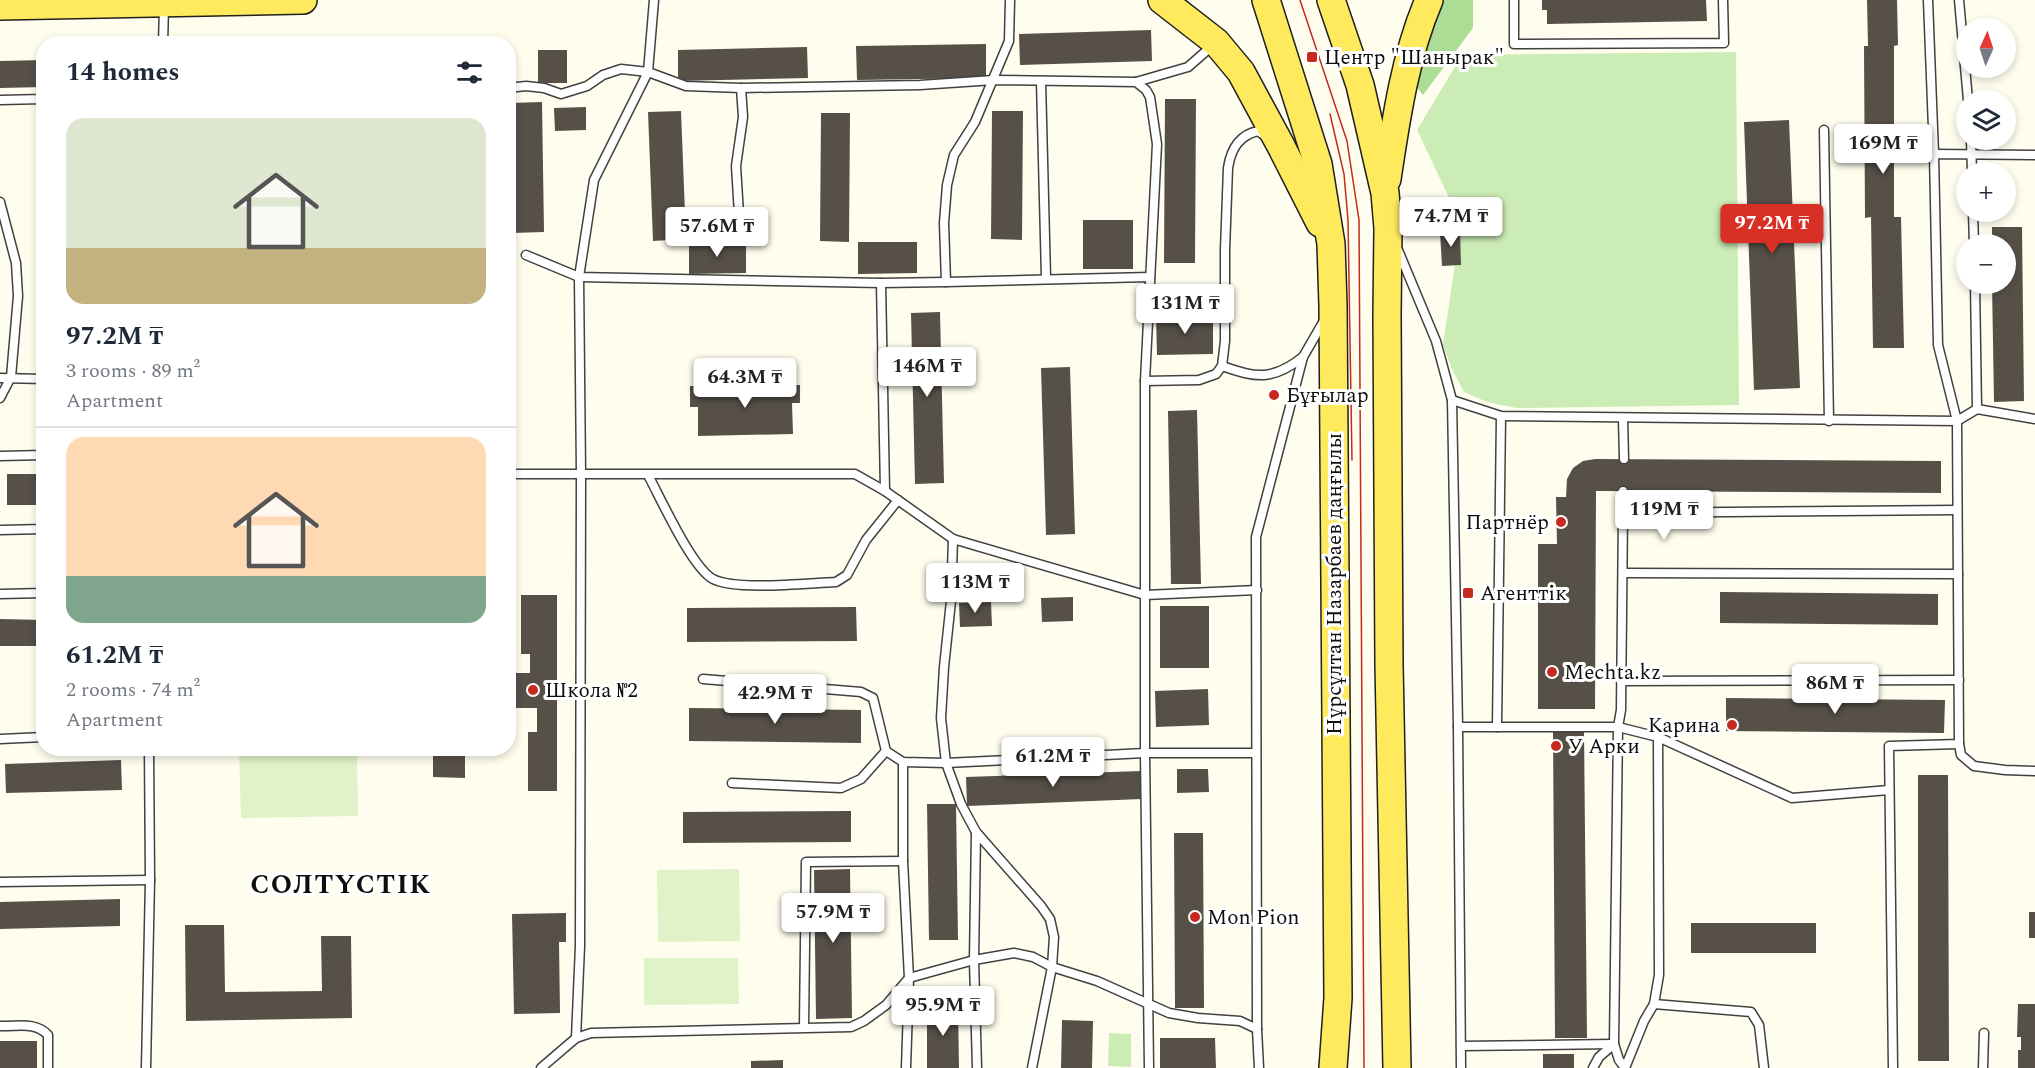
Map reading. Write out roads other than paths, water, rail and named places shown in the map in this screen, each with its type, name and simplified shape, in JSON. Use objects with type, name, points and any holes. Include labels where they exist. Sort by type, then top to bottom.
[{"type":"main road","points":[[0,6],[77,2],[303,0]]},
{"type":"main road","points":[[1162,0],[1216,42],[1240,72],[1281,146],[1330,244]]},
{"type":"main road","name":"Нұрсұлтан Назарбаев даңғылы","points":[[1266,0],[1318,164],[1330,244],[1333,305],[1338,986],[1333,1068]]},
{"type":"main road","points":[[1331,0],[1360,85],[1385,192],[1389,228],[1387,315],[1389,664],[1396,1068]]},
{"type":"main road","points":[[1385,192],[1398,107],[1422,16],[1429,0]]},
{"type":"lane","points":[[576,1038],[580,946],[579,277],[594,180],[648,72],[654,0]]},
{"type":"lane","points":[[946,282],[944,223],[954,155],[975,122],[1009,41],[1010,0]]},
{"type":"lane","points":[[1514,0],[1514,44],[1724,43],[1723,0]]},
{"type":"lane","points":[[1928,0],[1938,345],[1958,421],[1959,744],[1961,755],[1974,766],[2035,771]]},
{"type":"lane","points":[[1959,0],[1967,90]]},
{"type":"lane","points":[[163,36],[164,3]]},
{"type":"lane","points":[[516,87],[544,88],[561,94],[579,89],[603,75],[621,69],[648,72],[686,86],[741,88],[920,85],[994,80],[1136,82],[1188,67],[1216,42]]},
{"type":"lane","points":[[1041,81],[1046,278]]},
{"type":"lane","points":[[1136,82],[1146,90],[1150,98],[1156,144],[1145,381],[1145,753],[1149,1068]]},
{"type":"lane","points":[[740,214],[736,166],[743,117],[741,88]]},
{"type":"lane","points":[[0,100],[36,99]]},
{"type":"lane","points":[[1824,130],[1829,421]]},
{"type":"lane","points":[[1145,381],[1199,380],[1216,374],[1222,366],[1226,341],[1225,250],[1230,154],[1246,133],[1258,131],[1281,146]]},
{"type":"lane","points":[[1972,150],[1972,162]]},
{"type":"lane","points":[[1934,154],[2035,155],[2035,160]]},
{"type":"lane","points":[[0,202],[16,263],[18,296],[11,377],[0,399]]},
{"type":"lane","points":[[1389,228],[1436,341],[1452,400],[1461,1068]]},
{"type":"lane","points":[[526,255],[579,277],[881,283],[1150,277]]},
{"type":"lane","points":[[881,283],[885,491]]},
{"type":"lane","points":[[1975,294],[1977,410]]},
{"type":"lane","points":[[1259,1068],[1256,537],[1303,357],[1333,305]]},
{"type":"lane","points":[[1222,366],[1244,373],[1276,374],[1286,370],[1303,357]]},
{"type":"lane","points":[[0,378],[36,379]]},
{"type":"lane","points":[[1452,400],[1501,416],[1958,421],[1977,410],[2035,419]]},
{"type":"lane","points":[[1497,727],[1501,416]]},
{"type":"lane","points":[[1623,419],[1623,459]]},
{"type":"lane","points":[[0,456],[36,455]]},
{"type":"lane","points":[[516,474],[855,474],[885,491],[953,539],[1145,595],[1257,590]]},
{"type":"lane","points":[[648,475],[698,566],[713,579],[733,585],[836,582],[847,575],[866,540],[898,500]]},
{"type":"lane","points":[[1623,491],[1622,681],[1618,727],[1614,1044],[1619,1060],[1625,1068]]},
{"type":"lane","points":[[1623,513],[1957,510]]},
{"type":"lane","points":[[0,530],[36,529]]},
{"type":"lane","points":[[953,539],[951,601],[941,718],[946,764],[961,804],[976,832],[1050,919],[1054,937],[1052,967],[1032,1068]]},
{"type":"lane","points":[[1623,573],[1958,574]]},
{"type":"lane","points":[[0,594],[36,593]]},
{"type":"lane","points":[[703,679],[861,692],[873,698],[886,751],[903,762],[946,764],[1145,753],[1256,753]]},
{"type":"lane","points":[[1622,681],[1959,680]]},
{"type":"lane","points":[[1458,727],[1618,727],[1658,737],[1792,798],[1889,790]]},
{"type":"lane","points":[[0,739],[36,737]]},
{"type":"lane","points":[[1625,1068],[1654,1004],[1659,975],[1658,737]]},
{"type":"lane","points":[[1893,1068],[1889,746],[1959,744]]},
{"type":"lane","points":[[732,783],[841,788],[861,779],[886,751]]},
{"type":"lane","points":[[146,1068],[150,880],[149,756]]},
{"type":"lane","points":[[903,762],[903,861],[909,978],[906,1068]]},
{"type":"lane","points":[[976,832],[974,960],[977,1068]]},
{"type":"lane","points":[[804,1027],[806,862],[903,861]]},
{"type":"lane","points":[[0,882],[150,880]]},
{"type":"lane","points":[[541,1068],[576,1038],[591,1033],[851,1027],[864,1021],[886,1005],[909,978],[974,960],[1014,954],[1033,957],[1052,967],[1097,981],[1170,1012],[1198,1018],[1240,1021],[1257,1029]]},
{"type":"lane","points":[[1654,1004],[1751,1012],[1759,1025],[1764,1068]]},
{"type":"lane","points":[[0,1026],[33,1025],[42,1028],[48,1035],[48,1068]]},
{"type":"lane","points":[[1983,1068],[1984,1033]]},
{"type":"lane","points":[[1461,1046],[1614,1044]]},
{"type":"lane","points":[[1593,1068],[1599,1057],[1614,1044]]},
{"type":"tram line","points":[[1300,0],[1347,141],[1359,220],[1364,1068]]},
{"type":"tram line","points":[[1330,114],[1344,174],[1348,220],[1352,460]]},
{"type":"place","name":"Центр \"Шанырак\"","points":[[1312,57]]},
{"type":"place","name":"Бұғылар","points":[[1274,395]]},
{"type":"place","name":"Партнёр","points":[[1561,522]]},
{"type":"place","name":"Агенттік","points":[[1468,593]]},
{"type":"place","name":"Mechta.kz","points":[[1552,672]]},
{"type":"place","name":"Школа №2","points":[[533,690]]},
{"type":"place","name":"Карина","points":[[1732,725]]},
{"type":"place","name":"У Арки","points":[[1556,746]]},
{"type":"place","name":"Mon Pion","points":[[1195,917]]},
{"type":"district","name":"СОЛТҮСТІК","points":[[341,884]]}]
